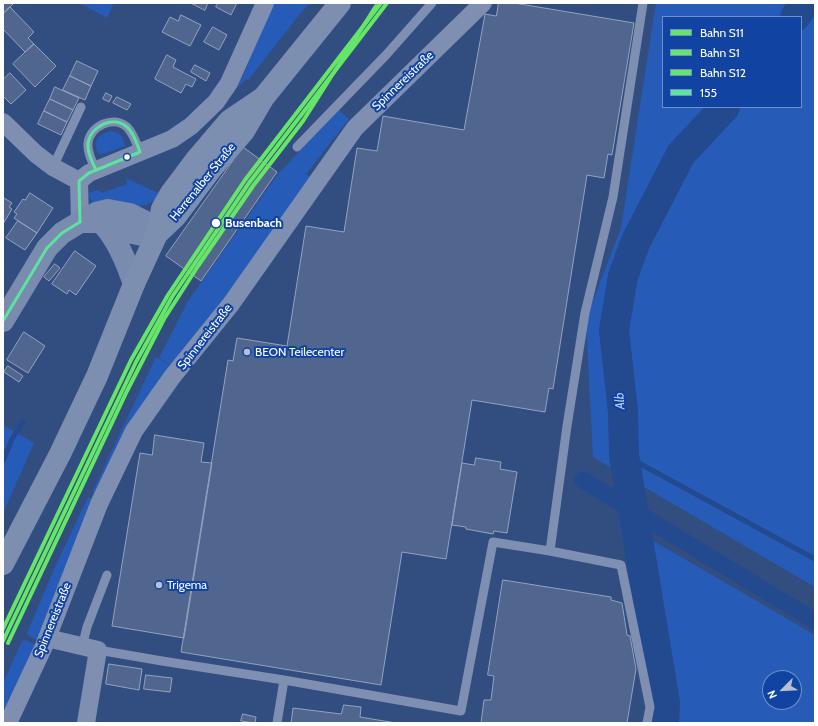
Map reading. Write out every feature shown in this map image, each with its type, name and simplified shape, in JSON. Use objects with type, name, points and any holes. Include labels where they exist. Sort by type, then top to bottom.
[{"type":"main road","name":"Herrenalber Straße","points":[[3,564],[60,454],[97,376],[134,284],[157,234],[162,209],[171,193],[195,161],[230,120],[264,97],[340,3]]},
{"type":"main road","points":[[90,222],[112,236],[126,262],[134,284]]},
{"type":"main road","points":[[3,321],[47,248],[62,233],[90,222],[142,235],[157,234]]},
{"type":"street","points":[[79,181],[89,173],[161,144],[182,133],[216,102],[229,83],[265,3]]},
{"type":"street","name":"Spinnereistraße","points":[[8,723],[47,638],[99,504],[134,431],[172,377],[231,304],[355,128],[483,3]]},
{"type":"street","points":[[3,122],[36,154],[53,167],[79,181],[90,222]]},
{"type":"street","points":[[47,638],[90,648],[86,723]]},
{"type":"lane","points":[[297,147],[386,55],[432,3]]},
{"type":"lane","points":[[550,551],[567,426],[585,313],[613,197],[643,3]]},
{"type":"lane","points":[[53,167],[82,107]]},
{"type":"lane","points":[[96,170],[91,159],[88,143],[93,132],[103,124],[114,122],[126,126],[140,152]]},
{"type":"lane","points":[[107,575],[87,627],[90,648],[162,662],[284,680],[461,711],[493,542],[550,551],[621,565],[650,707],[647,723]]},
{"type":"lane","points":[[277,723],[284,680]]},
{"type":"shaded area","points":[[80,3],[114,3],[107,18]]},
{"type":"shaded area","points":[[272,3],[310,3],[248,80],[246,79],[239,86],[238,85],[244,74]]},
{"type":"shaded area","points":[[656,3],[815,3],[815,587],[593,457],[586,322],[621,228]]},
{"type":"shaded area","points":[[339,110],[349,119],[306,174],[313,179],[228,295],[172,366],[159,358],[188,301],[278,174]]},
{"type":"shaded area","points":[[111,131],[121,136],[125,146],[100,155],[96,146],[97,140],[102,135]]},
{"type":"shaded area","points":[[128,179],[160,194],[147,204],[131,207],[96,204],[91,200],[88,193],[98,190],[102,193],[127,184],[126,180]]},
{"type":"shaded area","points":[[156,357],[173,368],[94,494],[93,491]]},
{"type":"shaded area","points":[[3,425],[34,443],[3,513]]},
{"type":"shaded area","points":[[88,497],[91,499],[39,641],[29,636],[27,633],[56,565]]},
{"type":"shaded area","points":[[619,521],[815,635],[815,723],[656,723],[659,706]]},
{"type":"shaded area","points":[[26,640],[36,646],[3,716],[3,683],[22,641]]},
{"type":"building","points":[[3,3],[14,3],[3,14]]},
{"type":"building","points":[[191,3],[208,3],[205,10]]},
{"type":"building","points":[[218,3],[237,3],[231,15],[216,7]]},
{"type":"building","points":[[499,3],[514,3],[634,23],[612,155],[608,154],[604,178],[587,175],[553,389],[549,388],[545,412],[472,400],[446,559],[402,552],[381,685],[181,652],[228,360],[233,361],[237,338],[287,346],[306,226],[344,232],[357,148],[377,151],[383,116],[464,130],[485,14],[496,16]]},
{"type":"building","points":[[10,7],[34,32],[28,38],[34,44],[25,52],[3,29],[3,14]]},
{"type":"building","points":[[181,15],[201,25],[190,46],[162,32],[170,17],[178,21]]},
{"type":"building","points":[[213,27],[227,35],[219,50],[204,42]]},
{"type":"building","points":[[34,44],[56,66],[35,87],[13,64]]},
{"type":"building","points":[[167,55],[176,60],[173,67],[196,79],[192,87],[186,84],[181,93],[155,79]]},
{"type":"building","points":[[77,61],[98,71],[91,86],[70,76]]},
{"type":"building","points":[[195,65],[210,73],[206,81],[191,72]]},
{"type":"building","points":[[10,73],[26,90],[11,104],[3,96],[3,80]]},
{"type":"building","points":[[70,76],[91,86],[85,100],[63,90]]},
{"type":"building","points":[[55,87],[79,98],[73,110],[50,99]]},
{"type":"building","points":[[106,93],[112,96],[109,102],[103,99]]},
{"type":"building","points":[[117,97],[131,104],[127,110],[113,103]]},
{"type":"building","points":[[50,99],[73,110],[67,122],[44,111]]},
{"type":"building","points":[[44,111],[67,122],[61,135],[38,124]]},
{"type":"building","points":[[243,147],[277,172],[201,281],[166,256]]},
{"type":"building","points":[[30,193],[53,208],[37,233],[14,218],[17,214],[14,212],[23,199],[25,200]]},
{"type":"building","points":[[4,198],[12,203],[9,207],[12,209],[3,224]]},
{"type":"building","points":[[18,221],[37,233],[25,250],[6,238]]},
{"type":"building","points":[[75,251],[96,266],[76,295],[69,290],[67,294],[52,284]]},
{"type":"building","points":[[55,264],[60,268],[49,281],[44,277]]},
{"type":"building","points":[[24,332],[45,346],[28,373],[7,360]]},
{"type":"building","points":[[8,366],[23,376],[19,382],[4,372]]},
{"type":"building","points":[[155,435],[204,443],[201,462],[212,463],[184,638],[112,626],[140,453],[152,455]]},
{"type":"building","points":[[476,458],[501,462],[500,469],[517,472],[507,533],[494,531],[493,534],[452,525],[462,463],[474,465]]},
{"type":"building","points":[[503,580],[611,597],[611,600],[622,603],[627,635],[630,636],[636,669],[627,723],[481,723],[484,700],[491,700],[494,676],[488,675]]},
{"type":"building","points":[[109,664],[142,669],[139,690],[106,684]]},
{"type":"building","points":[[146,675],[172,678],[170,692],[144,689]]},
{"type":"building","points":[[344,705],[361,707],[360,717],[396,723],[291,723],[293,708],[341,714]]},
{"type":"building","points":[[243,714],[256,717],[255,723],[241,721]]},
{"type":"waterway","name":"Alb","points":[[796,16],[805,3]]},
{"type":"waterway","name":"Alb","points":[[664,723],[665,703],[624,455],[623,412],[614,330],[623,276],[636,241],[681,154],[724,108]]},
{"type":"waterway","points":[[3,461],[12,439],[23,422]]},
{"type":"waterway","points":[[624,455],[815,559]]},
{"type":"waterway","points":[[583,480],[815,621]]},
{"type":"rail line","name":"S12","points":[[3,629],[131,360],[168,295],[245,180],[381,3]]},
{"type":"rail line","name":"S11","points":[[3,641],[136,362],[172,297],[249,183],[387,3]]},
{"type":"rail line","name":"S1","points":[[8,643],[127,391],[164,319],[198,266],[253,186],[303,121],[376,6]]},
{"type":"transit line","name":"155","points":[[3,321],[47,248],[62,233],[80,222],[79,181],[89,173],[140,152],[133,135],[127,127],[115,122],[109,122],[98,127],[93,132],[88,143],[88,150],[96,170]]},
{"type":"place","name":"Busenbach","points":[[216,223]]},
{"type":"place","name":"BEON Teilecenter","points":[[247,352]]},
{"type":"place","name":"Trigema","points":[[159,585]]}]
